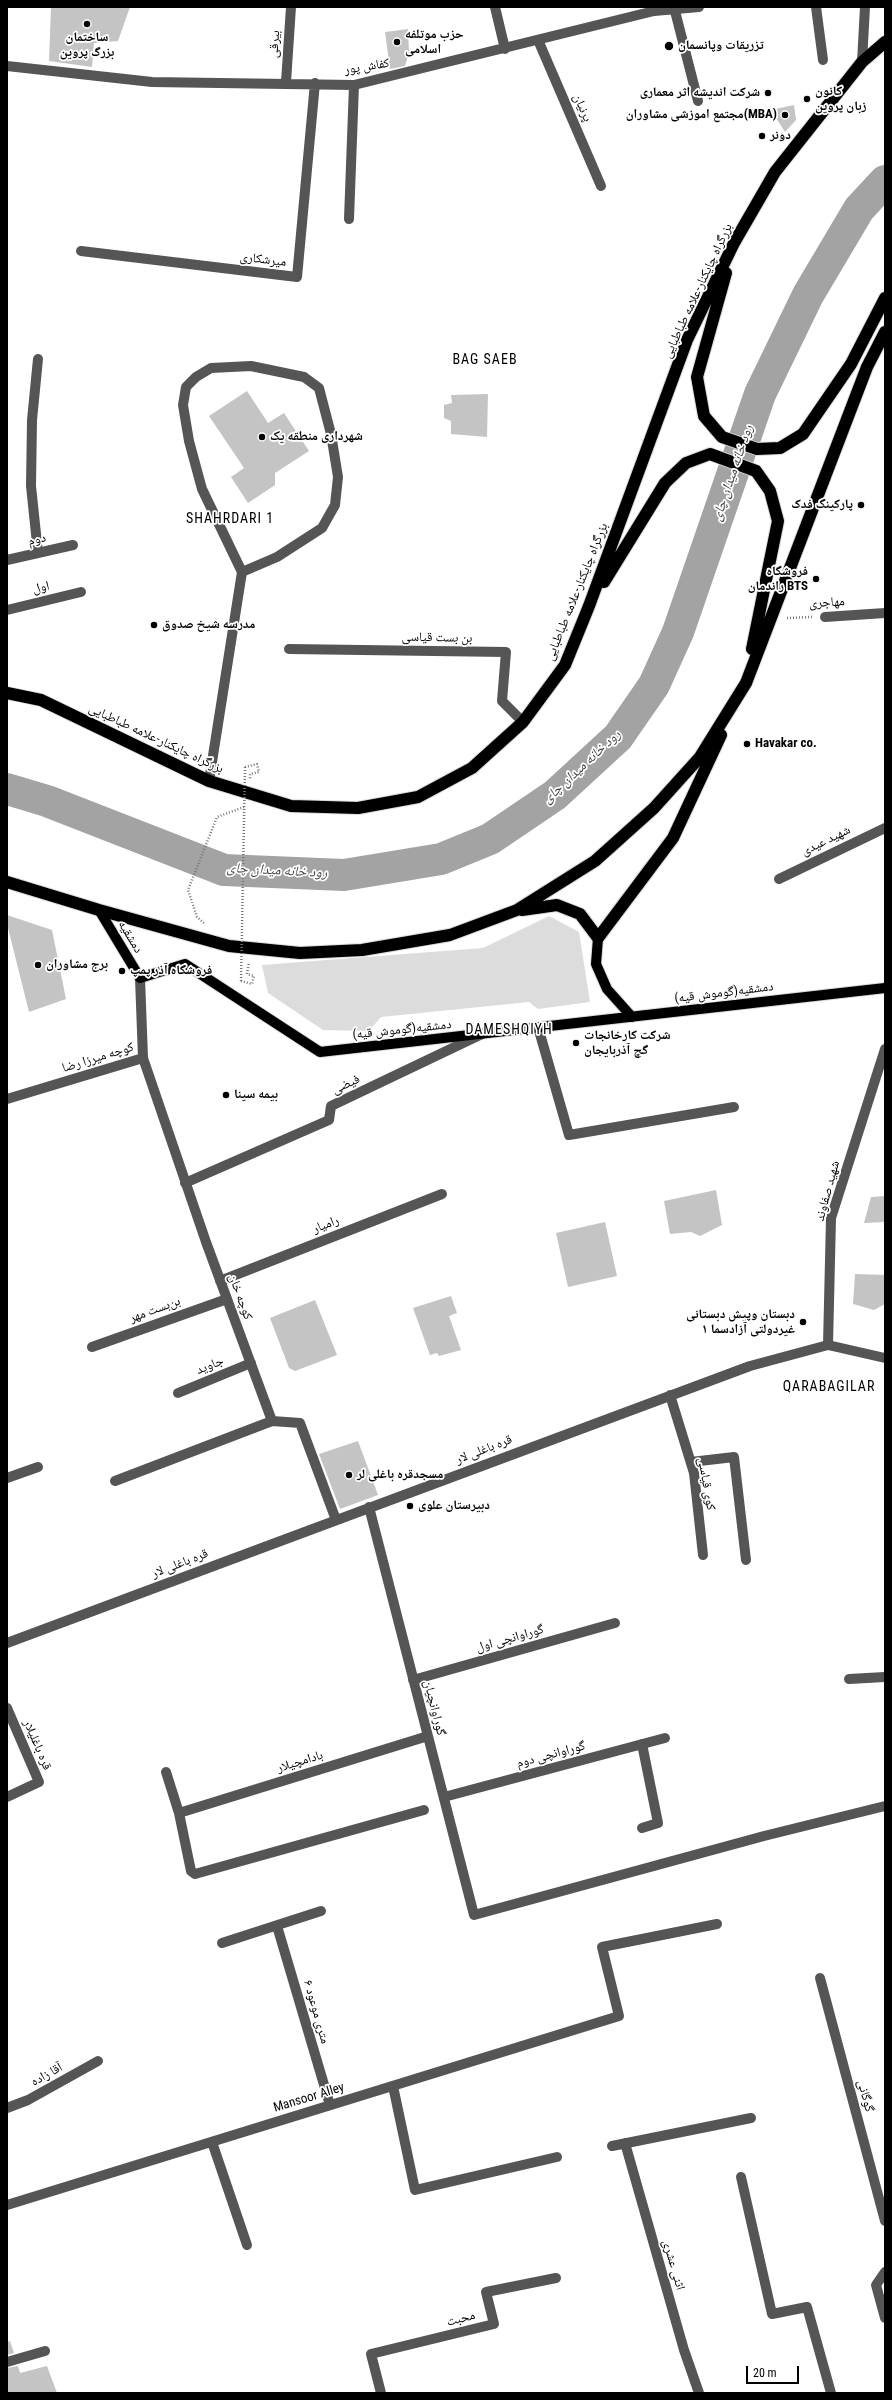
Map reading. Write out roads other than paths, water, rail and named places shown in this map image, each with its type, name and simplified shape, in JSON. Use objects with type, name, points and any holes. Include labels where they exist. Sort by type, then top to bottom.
[{"type":"highway","name":"بزرگراه چایکنار-علامه طباطبایی","points":[[7,693],[41,700],[209,781],[291,806],[358,808],[418,797],[472,768],[523,722],[565,665],[589,606],[687,340],[734,243],[775,172],[862,62],[885,42]]},
{"type":"highway","points":[[734,243],[698,377],[704,416],[722,437],[757,449],[780,448],[803,434],[851,364],[885,298]]},
{"type":"highway","points":[[517,910],[557,905],[580,914],[598,938],[673,838],[746,683],[867,367],[885,332]]},
{"type":"highway","points":[[7,882],[99,910],[229,946],[300,954],[362,950],[450,936],[517,910],[595,861],[654,808],[700,757],[746,683],[778,521],[770,491],[756,471],[710,454],[686,464],[665,483],[589,606]]},
{"type":"main road","name":"دمشقیه","points":[[99,910],[140,978]]},
{"type":"main road","points":[[598,938],[596,964],[608,990],[632,1016]]},
{"type":"main road","name":"دمشقیه(گوموش قیه)","points":[[140,978],[185,964],[320,1052],[885,988]]},
{"type":"street","name":"بیرقی","points":[[286,82],[291,7]]},
{"type":"street","points":[[495,7],[505,49]]},
{"type":"street","name":"کفاش پور","points":[[7,66],[152,82],[286,82],[354,85],[505,49],[653,9],[675,10],[699,7]]},
{"type":"street","points":[[816,7],[823,60]]},
{"type":"street","points":[[862,62],[865,7]]},
{"type":"street","points":[[675,10],[698,101]]},
{"type":"street","name":"پرنیان","points":[[538,40],[602,186]]},
{"type":"street","name":"میرشکاری","points":[[81,251],[297,277],[315,83]]},
{"type":"street","points":[[349,219],[354,85]]},
{"type":"street","points":[[38,359],[32,420],[31,486],[38,553]]},
{"type":"street","points":[[209,781],[242,572],[202,489],[189,441],[183,404],[186,387],[196,377],[211,368],[251,366],[304,377],[319,388],[331,434],[338,477],[334,505],[322,528],[277,558],[242,572]]},
{"type":"street","name":"دوم","points":[[7,560],[73,545]]},
{"type":"street","name":"اول","points":[[7,610],[81,592]]},
{"type":"street","name":"مهاجری","points":[[825,617],[885,613]]},
{"type":"street","name":"بن بست قیاسی","points":[[289,649],[506,652],[502,701],[523,722]]},
{"type":"street","name":"شهید عیدی","points":[[779,878],[885,828]]},
{"type":"street","name":"کوچه میرزا رضا","points":[[7,1099],[143,1058],[140,978]]},
{"type":"street","points":[[538,1027],[569,1134],[734,1107]]},
{"type":"street","name":"فیضی","points":[[185,1183],[329,1120],[331,1106],[484,1033]]},
{"type":"street","name":"شهید صفاوند","points":[[828,1345],[831,1218],[885,1048]]},
{"type":"street","name":"کوچه خان","points":[[143,1058],[185,1183],[272,1421]]},
{"type":"street","name":"رامیار","points":[[220,1281],[442,1194]]},
{"type":"street","name":"بن‌بست مهر","points":[[92,1347],[227,1299]]},
{"type":"street","name":"قره باغلی لار","points":[[7,1643],[750,1366],[828,1345],[885,1358]]},
{"type":"street","name":"جاوید","points":[[178,1393],[251,1363]]},
{"type":"street","name":"کوی قیاسی","points":[[670,1395],[694,1473],[703,1555]]},
{"type":"street","points":[[115,1481],[272,1421],[300,1423],[336,1520]]},
{"type":"street","points":[[691,1462],[734,1457],[746,1560]]},
{"type":"street","points":[[7,1478],[38,1466]]},
{"type":"street","name":"گوراوانچیان","points":[[369,1507],[474,1915],[764,1836],[885,1806]]},
{"type":"street","name":"گوراوانچی اول","points":[[413,1680],[614,1623]]},
{"type":"street","points":[[849,1679],[885,1676]]},
{"type":"street","name":"قره باغلیلار","points":[[7,1708],[39,1782],[7,1797]]},
{"type":"street","name":"بادامچیلار","points":[[179,1813],[428,1736]]},
{"type":"street","name":"گوراوانچی دوم","points":[[444,1797],[665,1738]]},
{"type":"street","points":[[642,1744],[658,1823],[642,1828]]},
{"type":"street","points":[[166,1772],[179,1813],[191,1871],[195,1874],[424,1810]]},
{"type":"street","points":[[222,1943],[321,1911]]},
{"type":"street","name":"Mansoor Alley","points":[[7,2205],[619,2016],[602,1947],[717,1924]]},
{"type":"street","name":"۶ متری موعود","points":[[277,1926],[330,2105]]},
{"type":"street","name":"گوگانی","points":[[820,1978],[885,2221]]},
{"type":"street","name":"آقا زاده","points":[[7,2108],[28,2100],[98,2061]]},
{"type":"street","points":[[393,2086],[414,2190],[557,2157]]},
{"type":"street","points":[[612,2146],[751,2118]]},
{"type":"street","points":[[212,2142],[248,2245]]},
{"type":"street","name":"اثنی عشری","points":[[625,2143],[684,2350],[699,2393]]},
{"type":"street","points":[[741,2177],[772,2314],[807,2307],[831,2393]]},
{"type":"street","points":[[885,2272],[876,2285],[885,2318]]},
{"type":"street","name":"محبت","points":[[381,2393],[371,2354],[494,2324],[486,2292],[556,2278]]},
{"type":"street","points":[[7,2362],[45,2351]]},
{"type":"waterway","name":"رود خانه میدان چای","points":[[7,789],[47,801],[224,870],[344,875],[441,859],[490,839],[555,795],[618,737],[654,685],[678,632],[760,394],[808,295],[859,209],[885,181]]},
{"type":"place","name":"ساختمان بزرگ پروین","points":[[87,24]]},
{"type":"place","name":"حزب موتلفه اسلامی","points":[[397,42]]},
{"type":"place","name":"تزریقات وپانسمان","points":[[669,46]]},
{"type":"place","name":"شرکت اندیشه اثر معماری","points":[[768,93]]},
{"type":"place","name":"کانون زبان پروین","points":[[807,99]]},
{"type":"place","name":"مجتمع اموزشی مشاوران(MBA)","points":[[785,115]]},
{"type":"place","name":"دونر","points":[[762,136]]},
{"type":"place","name":"شهرداری منطقه یک","points":[[262,437]]},
{"type":"place","name":"پارکینگ فدک","points":[[861,505]]},
{"type":"place","name":"فروشگاه راندمان BTS","points":[[816,579]]},
{"type":"place","name":"مدرسه شیخ صدوق","points":[[154,625]]},
{"type":"place","name":"Havakar co.","points":[[747,744]]},
{"type":"place","name":"برج مشاوران","points":[[38,965]]},
{"type":"place","name":"فروشگاه آذر پمپ","points":[[122,971]]},
{"type":"place","name":"شرکت کارخانجات گچ آذربایجان","points":[[576,1043]]},
{"type":"place","name":"بیمه سینا","points":[[226,1095]]},
{"type":"place","name":"دبستان وپیش دبستانی غیردولتی آزادسما ۱","points":[[803,1322]]},
{"type":"place","name":"مسجدقره باغلی لر","points":[[349,1475]]},
{"type":"place","name":"دبیرستان علوی","points":[[410,1506]]},
{"type":"district","name":"BAG SAEB","points":[[485,360]]},
{"type":"district","name":"SHAHRDARI 1","points":[[230,519]]},
{"type":"district","name":"DAMESHQIYH","points":[[509,1030]]},
{"type":"district","name":"QARABAGILAR","points":[[829,1387]]}]
